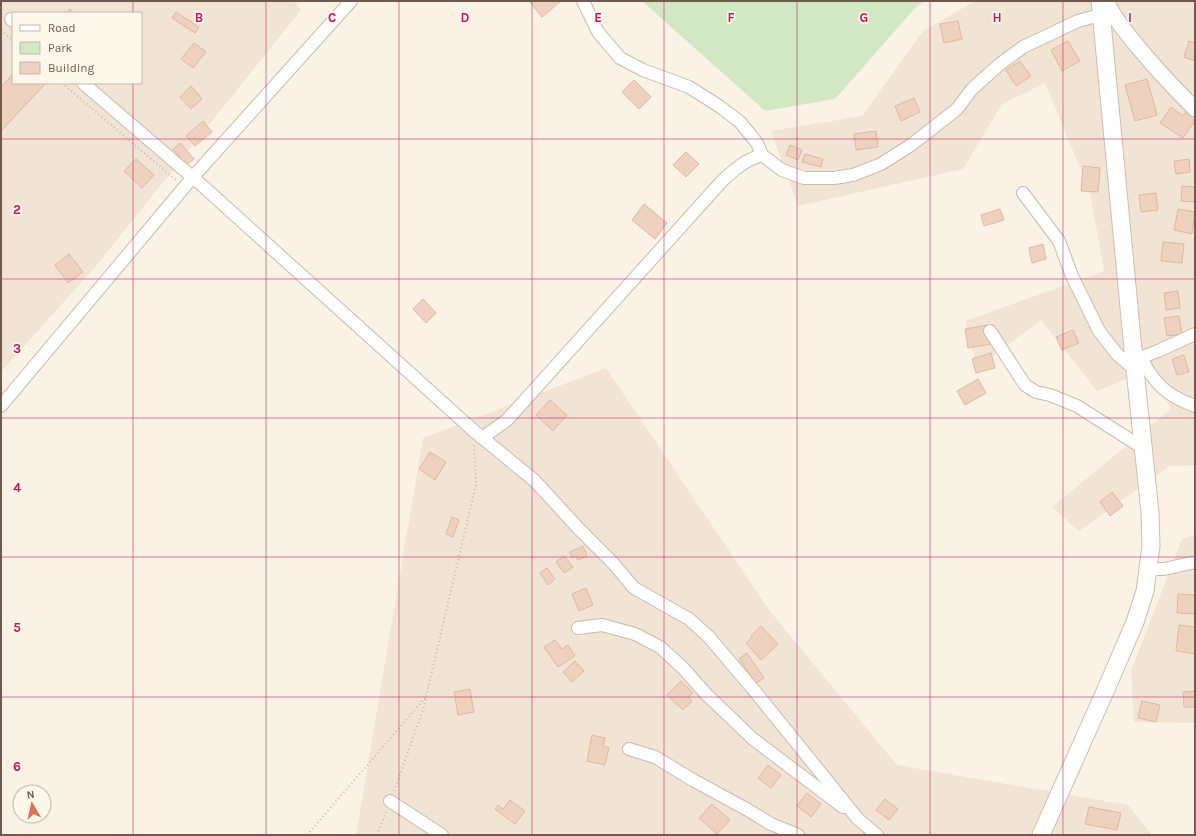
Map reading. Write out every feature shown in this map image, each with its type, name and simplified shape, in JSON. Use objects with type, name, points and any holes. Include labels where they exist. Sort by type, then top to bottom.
[{"type":"main road","points":[[1040,835],[1125,647],[1141,606],[1149,569],[1151,546],[1150,512],[1102,6]]},
{"type":"street","points":[[1,406],[184,187],[351,1]]},
{"type":"street","points":[[583,1],[598,32],[620,58],[664,79],[689,87],[719,106],[740,122],[757,143],[762,155],[782,170],[804,178],[834,178],[847,176],[881,164],[911,145],[957,109],[972,89],[1000,64],[1023,47],[1078,21],[1102,6],[1110,10],[1132,40],[1166,80],[1195,108]]},
{"type":"street","points":[[84,84],[192,178],[478,435],[535,481],[578,528],[613,563],[634,588],[689,618],[708,636],[858,819]]},
{"type":"street","points":[[478,435],[507,420],[722,180],[741,164],[753,157],[762,155]]},
{"type":"street","points":[[1024,193],[1059,241],[1072,276],[1099,331],[1117,354],[1136,362],[1149,373],[1160,386],[1173,396],[1195,406]]},
{"type":"street","points":[[990,331],[1025,385],[1036,392],[1050,395],[1077,406],[1143,448]]},
{"type":"street","points":[[1136,362],[1195,334]]},
{"type":"street","points":[[1149,569],[1164,569],[1195,562]]},
{"type":"street","points":[[578,628],[602,625],[635,634],[660,647],[683,668],[707,695],[753,739],[877,835]]},
{"type":"street","points":[[630,748],[655,757],[771,824],[798,835]]},
{"type":"street","points":[[390,801],[442,835]]},
{"type":"path","points":[[1,30],[12,40]]},
{"type":"path","points":[[63,84],[184,187]]},
{"type":"path","points":[[378,835],[423,710],[476,484],[478,435]]},
{"type":"path","points":[[307,835],[426,696]]},
{"type":"shaded area","points":[[1,1],[294,1],[301,10],[96,266],[1,372]]},
{"type":"shaded area","points":[[975,1],[1195,1],[1195,465],[1170,466],[1079,531],[1052,507],[1170,410],[1156,367],[1097,391],[1041,320],[977,368],[965,321],[1104,271],[1090,192],[1045,83],[1002,104],[963,169],[798,206],[771,131],[862,116],[923,31]]},
{"type":"shaded area","points":[[606,368],[769,610],[897,765],[1128,805],[1152,835],[356,835],[423,438]]},
{"type":"shaded area","points":[[1195,535],[1195,723],[1134,722],[1131,671],[1182,539]]},
{"type":"green space","points":[[642,1],[924,1],[915,8],[835,99],[765,111]]},
{"type":"building","points":[[529,1],[561,1],[542,17]]},
{"type":"building","points":[[176,12],[199,27],[195,33],[172,18]]},
{"type":"building","points":[[958,21],[962,39],[944,43],[940,24]]},
{"type":"building","points":[[1068,41],[1080,61],[1062,71],[1051,50]]},
{"type":"building","points":[[1189,41],[1195,43],[1195,61],[1184,57]]},
{"type":"building","points":[[194,43],[206,52],[193,68],[181,59]]},
{"type":"building","points":[[1020,61],[1031,76],[1016,86],[1006,70]]},
{"type":"building","points":[[12,75],[12,84],[45,84],[1,131],[1,87]]},
{"type":"building","points":[[1147,79],[1157,115],[1135,121],[1125,85]]},
{"type":"building","points":[[634,80],[651,97],[639,109],[622,92]]},
{"type":"building","points":[[191,86],[202,99],[191,109],[180,97]]},
{"type":"building","points":[[914,98],[920,112],[901,121],[895,106]]},
{"type":"building","points":[[1171,107],[1183,116],[1188,109],[1195,114],[1195,121],[1183,138],[1160,123]]},
{"type":"building","points":[[203,121],[212,132],[195,146],[186,136]]},
{"type":"building","points":[[876,131],[878,147],[856,150],[854,134]]},
{"type":"building","points":[[180,143],[194,159],[186,165],[173,149]]},
{"type":"building","points":[[790,145],[802,150],[798,160],[786,155]]},
{"type":"building","points":[[686,152],[699,164],[686,177],[673,165]]},
{"type":"building","points":[[805,154],[823,159],[821,167],[802,162]]},
{"type":"building","points":[[136,159],[154,175],[142,188],[124,171]]},
{"type":"building","points":[[1189,159],[1190,172],[1176,174],[1174,161]]},
{"type":"building","points":[[1083,166],[1100,168],[1098,192],[1081,191]]},
{"type":"building","points":[[1182,186],[1195,187],[1195,202],[1181,201]]},
{"type":"building","points":[[1156,193],[1158,210],[1141,212],[1139,195]]},
{"type":"building","points":[[644,204],[667,223],[655,239],[632,220]]},
{"type":"building","points":[[1000,209],[1004,220],[984,226],[981,215]]},
{"type":"building","points":[[1178,209],[1195,212],[1192,234],[1174,230]]},
{"type":"building","points":[[1163,242],[1184,244],[1182,263],[1161,261]]},
{"type":"building","points":[[1043,244],[1046,259],[1032,263],[1029,248]]},
{"type":"building","points":[[69,254],[83,272],[68,283],[55,265]]},
{"type":"building","points":[[1178,291],[1180,308],[1166,310],[1164,293]]},
{"type":"building","points":[[423,299],[436,313],[426,323],[413,309]]},
{"type":"building","points":[[1179,316],[1182,334],[1167,336],[1164,318]]},
{"type":"building","points":[[987,325],[991,344],[968,348],[965,329]]},
{"type":"building","points":[[1073,330],[1079,343],[1062,350],[1056,337]]},
{"type":"building","points":[[991,353],[995,368],[976,373],[972,359]]},
{"type":"building","points":[[1184,355],[1189,372],[1177,375],[1172,359]]},
{"type":"building","points":[[978,379],[986,393],[965,405],[957,391]]},
{"type":"building","points":[[550,400],[567,415],[553,431],[536,415]]},
{"type":"building","points":[[430,452],[446,462],[435,480],[419,469]]},
{"type":"building","points":[[1112,492],[1123,506],[1110,516],[1100,502]]},
{"type":"building","points":[[452,517],[459,520],[453,537],[446,534]]},
{"type":"building","points":[[583,546],[587,556],[578,560],[576,556],[572,558],[570,552]]},
{"type":"building","points":[[564,556],[573,567],[564,573],[556,562]]},
{"type":"building","points":[[547,568],[555,579],[548,585],[540,573]]},
{"type":"building","points":[[586,588],[593,605],[579,611],[572,594]]},
{"type":"building","points":[[1178,594],[1195,595],[1194,614],[1177,613]]},
{"type":"building","points":[[1179,625],[1195,627],[1195,654],[1176,651]]},
{"type":"building","points":[[761,626],[778,644],[761,660],[746,643]]},
{"type":"building","points":[[555,640],[562,649],[568,645],[575,656],[558,667],[544,647]]},
{"type":"building","points":[[747,653],[764,678],[756,683],[739,659]]},
{"type":"building","points":[[575,661],[584,671],[572,682],[563,672]]},
{"type":"building","points":[[681,681],[693,693],[688,697],[692,701],[683,710],[667,695]]},
{"type":"building","points":[[470,689],[474,712],[458,715],[454,692]]},
{"type":"building","points":[[1195,691],[1195,707],[1184,707],[1183,692]]},
{"type":"building","points":[[1142,701],[1160,705],[1156,722],[1138,718]]},
{"type":"building","points":[[592,735],[605,738],[603,746],[609,748],[605,765],[587,761]]},
{"type":"building","points":[[768,765],[781,775],[771,788],[758,778]]},
{"type":"building","points":[[807,793],[821,804],[811,817],[797,806]]},
{"type":"building","points":[[885,799],[898,809],[889,820],[876,810]]},
{"type":"building","points":[[510,800],[525,811],[515,824],[495,809],[498,805],[503,809]]},
{"type":"building","points":[[712,804],[730,820],[717,834],[699,818]]},
{"type":"building","points":[[1089,807],[1121,813],[1117,830],[1085,824]]}]
